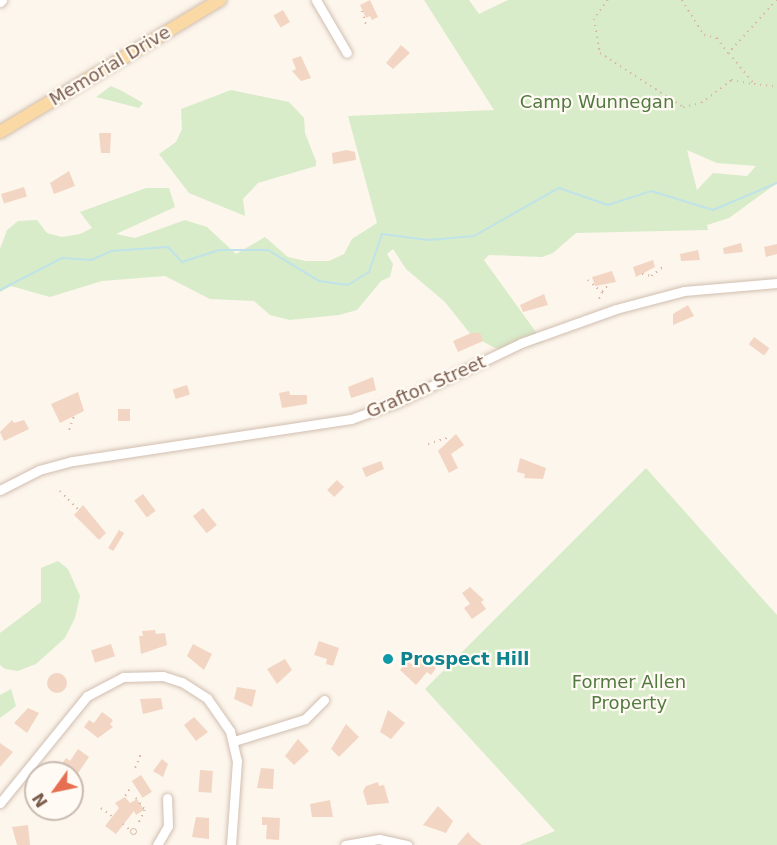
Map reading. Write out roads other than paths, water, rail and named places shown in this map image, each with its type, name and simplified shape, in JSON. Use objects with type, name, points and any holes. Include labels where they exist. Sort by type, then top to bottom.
[{"type":"main road","name":"Memorial Drive","points":[[0,132],[220,0]]},
{"type":"street","points":[[316,0],[347,53]]},
{"type":"street","name":"Grafton Street","points":[[0,490],[39,470],[73,461],[351,419],[398,402],[521,343],[616,309],[684,291],[777,282]]},
{"type":"street","points":[[0,803],[79,702],[104,684],[123,677],[153,675],[191,687],[221,714],[234,741],[237,771],[231,845]]},
{"type":"street","points":[[234,741],[305,719],[324,700]]},
{"type":"street","points":[[157,845],[168,826],[167,798]]},
{"type":"street","points":[[345,845],[379,839],[407,845]]},
{"type":"waterway","points":[[0,290],[62,258],[91,260],[111,251],[168,247],[182,262],[218,250],[268,250],[319,281],[348,285],[369,272],[382,234],[429,240],[474,236],[559,188],[608,205],[651,191],[713,210],[777,183]]},
{"type":"place","name":"Prospect Hill","points":[[388,659]]},
{"type":"park label","name":"Camp Wunnegan","points":[[597,102]]},
{"type":"park label","name":"Former Allen Property","points":[[629,693]]}]
